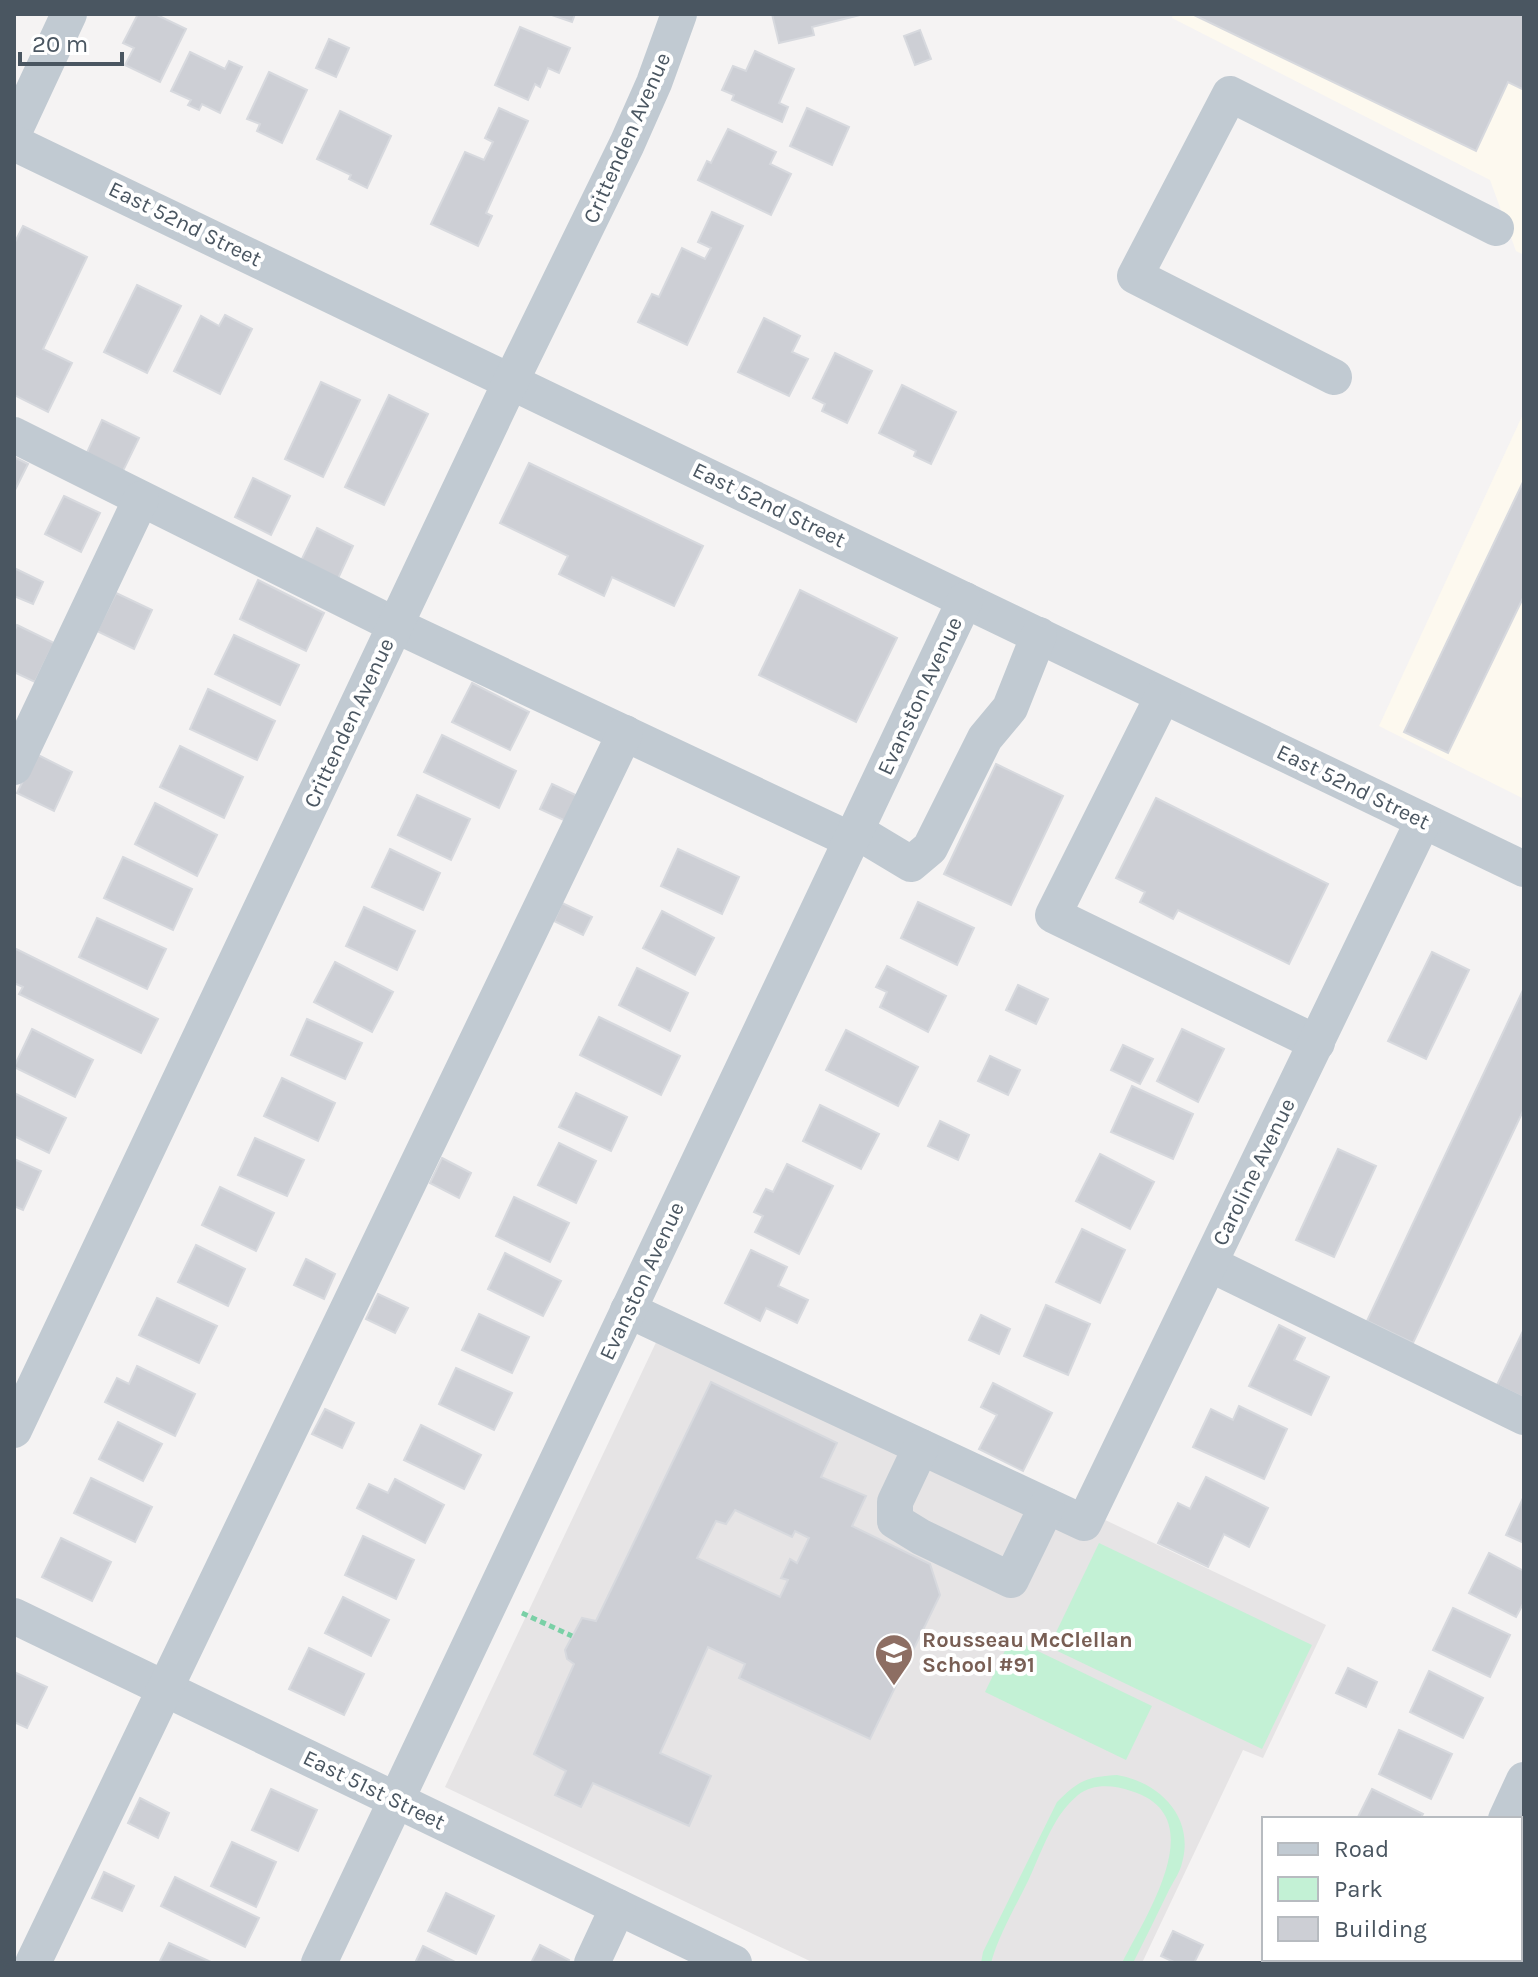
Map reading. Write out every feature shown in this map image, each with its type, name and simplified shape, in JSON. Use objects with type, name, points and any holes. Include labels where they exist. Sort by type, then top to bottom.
[{"type":"street","points":[[14,132],[69,14]]},
{"type":"street","name":"Crittenden Avenue","points":[[14,1430],[511,381],[632,134],[679,14]]},
{"type":"street","points":[[1334,377],[1135,276],[1230,94],[1496,228]]},
{"type":"street","name":"East 52nd Street","points":[[14,143],[1524,869]]},
{"type":"street","points":[[14,435],[395,625],[911,864],[930,848],[985,738],[1010,708],[1039,635]]},
{"type":"street","points":[[14,767],[141,499]]},
{"type":"street","name":"Evanston Avenue","points":[[319,1963],[965,600]]},
{"type":"street","points":[[1163,696],[1053,915],[1317,1043]]},
{"type":"street","points":[[33,1963],[625,733]]},
{"type":"street","name":"Caroline Avenue","points":[[1047,1506],[1084,1523],[1423,821]]},
{"type":"street","points":[[1210,1264],[1524,1417]]},
{"type":"street","points":[[628,1310],[921,1447],[1047,1506],[1011,1580],[921,1537],[895,1521],[895,1502],[921,1447]]},
{"type":"street","name":"East 51st Street","points":[[14,1616],[734,1963]]},
{"type":"street","points":[[1507,1817],[1524,1780]]},
{"type":"street","points":[[592,1963],[618,1907]]},
{"type":"path","points":[[518,1611],[572,1636]]},
{"type":"shaded area","points":[[1173,14],[1524,14],[1524,255],[1516,251],[1490,180],[1172,18]]},
{"type":"shaded area","points":[[1524,412],[1524,799],[1379,726]]},
{"type":"shaded area","name":"Rousseau McClellan School #91","points":[[670,1313],[1326,1625],[1263,1758],[1243,1750],[1142,1963],[814,1963],[445,1787]]},
{"type":"green space","points":[[1099,1543],[1312,1645],[1262,1749],[1049,1647]]},
{"type":"green space","points":[[1011,1638],[1152,1706],[1126,1760],[985,1692]]},
{"type":"green space","points":[[1117,1775],[1147,1785],[1170,1804],[1183,1831],[1185,1846],[1180,1870],[1133,1963],[1122,1963],[1157,1895],[1166,1869],[1171,1844],[1168,1822],[1155,1804],[1131,1791],[1104,1786],[1084,1791],[1060,1815],[1003,1931],[991,1963],[981,1963],[983,1952],[1057,1802],[1084,1781]]},
{"type":"building","points":[[138,14],[155,14],[186,29],[160,82],[125,65],[134,48],[123,43]]},
{"type":"building","points":[[549,14],[575,14],[572,22]]},
{"type":"building","points":[[772,14],[864,14],[812,27],[814,35],[779,43]]},
{"type":"building","points":[[1192,14],[1524,14],[1524,90],[1508,82],[1476,151]]},
{"type":"building","points":[[520,27],[570,48],[559,73],[548,68],[540,87],[535,84],[528,100],[495,85]]},
{"type":"building","points":[[920,30],[931,59],[915,65],[904,36]]},
{"type":"building","points":[[329,39],[349,48],[336,77],[316,68]]},
{"type":"building","points":[[755,51],[794,69],[779,103],[788,107],[782,122],[732,100],[734,95],[722,90],[733,66],[746,71]]},
{"type":"building","points":[[190,52],[225,69],[229,61],[242,67],[220,113],[202,104],[199,110],[188,105],[191,100],[171,91]]},
{"type":"building","points":[[269,72],[307,90],[282,143],[257,131],[260,124],[247,119]]},
{"type":"building","points":[[499,108],[528,121],[486,213],[492,216],[478,246],[431,224],[465,152],[484,160],[493,142],[485,138]]},
{"type":"building","points":[[807,108],[849,127],[832,165],[790,146]]},
{"type":"building","points":[[340,111],[391,136],[367,188],[349,179],[351,175],[317,159]]},
{"type":"building","points":[[728,129],[776,152],[770,164],[791,174],[771,215],[698,180],[707,161],[711,163]]},
{"type":"building","points":[[712,212],[743,226],[687,345],[638,322],[652,294],[659,297],[682,248],[705,259],[711,248],[698,242]]},
{"type":"building","points":[[23,226],[87,257],[43,349],[72,363],[48,412],[14,395],[14,244]]},
{"type":"building","points":[[137,285],[181,306],[147,373],[104,352]]},
{"type":"building","points":[[225,315],[252,329],[220,394],[174,371],[201,316],[219,326]]},
{"type":"building","points":[[764,318],[800,336],[792,352],[808,359],[789,396],[738,372]]},
{"type":"building","points":[[835,353],[872,371],[847,423],[822,411],[825,404],[813,398]]},
{"type":"building","points":[[321,382],[360,400],[323,477],[285,459]]},
{"type":"building","points":[[902,385],[956,412],[931,464],[914,456],[916,451],[879,433]]},
{"type":"building","points":[[389,395],[428,414],[384,505],[345,487]]},
{"type":"building","points":[[102,420],[139,438],[120,477],[84,459]]},
{"type":"building","points":[[14,457],[28,464],[14,492]]},
{"type":"building","points":[[529,463],[703,546],[674,606],[612,577],[604,596],[559,574],[568,556],[500,523]]},
{"type":"building","points":[[253,478],[290,496],[271,535],[235,517]]},
{"type":"building","points":[[1524,480],[1524,596],[1448,753],[1404,732]]},
{"type":"building","points":[[64,496],[100,513],[81,552],[45,534]]},
{"type":"building","points":[[317,528],[353,546],[335,585],[298,567]]},
{"type":"building","points":[[14,568],[43,582],[33,604],[14,596]]},
{"type":"building","points":[[258,580],[324,613],[306,651],[240,619]]},
{"type":"building","points":[[800,590],[897,638],[856,722],[759,675]]},
{"type":"building","points":[[116,593],[152,610],[134,649],[97,631]]},
{"type":"building","points":[[17,625],[54,643],[35,682],[14,672],[14,632]]},
{"type":"building","points":[[234,635],[299,665],[280,705],[215,674]]},
{"type":"building","points":[[472,683],[529,712],[510,750],[452,722]]},
{"type":"building","points":[[208,689],[275,721],[257,760],[190,729]]},
{"type":"building","points":[[442,735],[516,771],[499,808],[424,772]]},
{"type":"building","points":[[180,746],[243,777],[224,818],[160,787]]},
{"type":"building","points":[[36,754],[72,772],[54,811],[17,793]]},
{"type":"building","points":[[996,764],[1063,796],[1011,905],[944,874]]},
{"type":"building","points":[[552,784],[582,798],[570,823],[540,809]]},
{"type":"building","points":[[417,795],[470,819],[451,860],[398,835]]},
{"type":"building","points":[[1156,798],[1328,884],[1289,964],[1178,910],[1173,919],[1140,902],[1145,892],[1116,878]]},
{"type":"building","points":[[155,803],[217,835],[197,876],[135,844]]},
{"type":"building","points":[[390,849],[440,873],[423,910],[372,887]]},
{"type":"building","points":[[678,849],[739,877],[722,914],[661,886]]},
{"type":"building","points":[[123,857],[192,889],[173,930],[104,898]]},
{"type":"building","points":[[918,902],[974,928],[957,965],[901,938]]},
{"type":"building","points":[[562,903],[592,917],[583,935],[554,921]]},
{"type":"building","points":[[364,907],[415,931],[397,970],[346,946]]},
{"type":"building","points":[[662,911],[714,938],[695,975],[643,948]]},
{"type":"building","points":[[97,918],[166,949],[147,989],[79,957]]},
{"type":"building","points":[[14,948],[158,1019],[141,1053],[19,994],[23,987],[14,983]]},
{"type":"building","points":[[1432,952],[1469,970],[1426,1059],[1388,1041]]},
{"type":"building","points":[[335,962],[393,992],[372,1032],[314,1002]]},
{"type":"building","points":[[887,966],[946,996],[928,1032],[880,1007],[887,992],[876,987]]},
{"type":"building","points":[[637,968],[688,993],[670,1031],[619,1005]]},
{"type":"building","points":[[1018,985],[1048,999],[1036,1024],[1006,1010]]},
{"type":"building","points":[[1524,988],[1524,1109],[1413,1343],[1367,1321]]},
{"type":"building","points":[[599,1017],[680,1056],[661,1095],[580,1055]]},
{"type":"building","points":[[307,1019],[362,1043],[345,1079],[291,1055]]},
{"type":"building","points":[[32,1029],[93,1060],[75,1097],[14,1067]]},
{"type":"building","points":[[1182,1029],[1224,1049],[1198,1102],[1157,1081]]},
{"type":"building","points":[[846,1030],[918,1067],[898,1106],[826,1070]]},
{"type":"building","points":[[1123,1045],[1153,1059],[1140,1084],[1111,1070]]},
{"type":"building","points":[[990,1056],[1020,1070],[1008,1095],[978,1081]]},
{"type":"building","points":[[282,1078],[335,1103],[318,1141],[264,1116]]},
{"type":"building","points":[[1132,1086],[1193,1114],[1173,1159],[1111,1132]]},
{"type":"building","points":[[14,1093],[66,1118],[49,1153],[14,1136]]},
{"type":"building","points":[[576,1093],[627,1117],[611,1151],[559,1127]]},
{"type":"building","points":[[820,1105],[879,1134],[861,1169],[803,1141]]},
{"type":"building","points":[[940,1121],[969,1135],[958,1160],[928,1146]]},
{"type":"building","points":[[255,1138],[304,1160],[287,1196],[238,1175]]},
{"type":"building","points":[[559,1143],[596,1161],[576,1203],[538,1185]]},
{"type":"building","points":[[1338,1149],[1376,1166],[1334,1257],[1296,1240]]},
{"type":"building","points":[[1100,1154],[1154,1182],[1130,1229],[1076,1201]]},
{"type":"building","points":[[442,1158],[471,1173],[459,1198],[430,1183]]},
{"type":"building","points":[[14,1159],[41,1171],[23,1210],[14,1206]]},
{"type":"building","points":[[787,1164],[833,1186],[799,1254],[755,1232],[763,1216],[754,1212],[766,1189],[773,1192]]},
{"type":"building","points":[[220,1187],[274,1213],[256,1251],[202,1225]]},
{"type":"building","points":[[514,1197],[569,1223],[550,1262],[496,1236]]},
{"type":"building","points":[[1082,1229],[1125,1250],[1100,1303],[1056,1282]]},
{"type":"building","points":[[196,1245],[245,1269],[228,1306],[178,1282]]},
{"type":"building","points":[[751,1250],[787,1267],[778,1286],[808,1300],[797,1323],[766,1308],[760,1321],[725,1303]]},
{"type":"building","points":[[505,1253],[561,1281],[543,1316],[488,1289]]},
{"type":"building","points":[[306,1259],[335,1274],[324,1299],[294,1285]]},
{"type":"building","points":[[378,1294],[408,1308],[395,1333],[366,1319]]},
{"type":"building","points":[[157,1298],[217,1326],[199,1363],[139,1335]]},
{"type":"building","points":[[1046,1305],[1090,1324],[1068,1375],[1024,1356]]},
{"type":"building","points":[[479,1314],[529,1337],[512,1373],[462,1350]]},
{"type":"building","points":[[981,1315],[1010,1329],[999,1354],[969,1340]]},
{"type":"building","points":[[1279,1325],[1305,1338],[1294,1360],[1329,1377],[1311,1415],[1249,1386]]},
{"type":"building","points":[[1524,1329],[1524,1398],[1497,1385]]},
{"type":"building","points":[[137,1366],[195,1394],[175,1436],[105,1402],[117,1378],[129,1384]]},
{"type":"building","points":[[456,1368],[512,1393],[494,1430],[439,1404]]},
{"type":"building","points":[[711,1382],[837,1443],[821,1477],[866,1496],[852,1526],[930,1564],[940,1595],[870,1739],[739,1678],[745,1664],[708,1647],[660,1753],[711,1776],[689,1826],[593,1783],[581,1807],[555,1795],[566,1771],[534,1754],[574,1664],[567,1659],[565,1650],[582,1618],[596,1621]],"holes":[[[735,1510],[792,1537],[795,1531],[809,1538],[797,1563],[790,1559],[781,1578],[788,1580],[780,1597],[697,1558],[716,1521],[726,1524]]]},
{"type":"building","points":[[993,1383],[1052,1413],[1023,1471],[979,1449],[997,1415],[981,1407]]},
{"type":"building","points":[[1239,1406],[1287,1429],[1264,1479],[1193,1447],[1211,1409],[1233,1420]]},
{"type":"building","points":[[325,1409],[354,1423],[342,1448],[312,1434]]},
{"type":"building","points":[[118,1422],[162,1444],[143,1481],[99,1459]]},
{"type":"building","points":[[421,1425],[481,1455],[464,1489],[404,1460]]},
{"type":"building","points":[[1206,1477],[1268,1508],[1249,1547],[1224,1534],[1208,1567],[1158,1543],[1178,1503],[1190,1509]]},
{"type":"building","points":[[91,1478],[152,1507],[135,1542],[74,1513]]},
{"type":"building","points":[[395,1479],[444,1505],[425,1543],[357,1508],[369,1484],[388,1493]]},
{"type":"building","points":[[1524,1496],[1524,1543],[1506,1535]]},
{"type":"building","points":[[363,1536],[414,1560],[396,1599],[345,1575]]},
{"type":"building","points":[[61,1538],[111,1562],[92,1601],[42,1577]]},
{"type":"building","points":[[1489,1553],[1524,1571],[1524,1602],[1516,1617],[1469,1593]]},
{"type":"building","points":[[343,1597],[389,1620],[371,1656],[325,1633]]},
{"type":"building","points":[[1453,1608],[1510,1635],[1490,1677],[1433,1650]]},
{"type":"building","points":[[309,1648],[364,1674],[344,1715],[289,1689]]},
{"type":"building","points":[[1348,1668],[1377,1682],[1366,1707],[1336,1693]]},
{"type":"building","points":[[1429,1671],[1483,1698],[1463,1738],[1410,1712]]},
{"type":"building","points":[[14,1672],[47,1687],[27,1728],[14,1722]]},
{"type":"building","points":[[1399,1730],[1452,1754],[1431,1799],[1379,1774]]},
{"type":"building","points":[[271,1789],[317,1810],[298,1851],[252,1830]]},
{"type":"building","points":[[1372,1789],[1423,1814],[1421,1817],[1358,1817]]},
{"type":"building","points":[[140,1798],[169,1813],[158,1838],[128,1823]]},
{"type":"building","points":[[232,1842],[276,1862],[256,1907],[211,1886]]},
{"type":"building","points":[[104,1872],[134,1886],[122,1911],[92,1898]]},
{"type":"building","points":[[175,1877],[259,1918],[245,1947],[161,1906]]},
{"type":"building","points":[[446,1893],[494,1916],[476,1954],[428,1931]]},
{"type":"building","points":[[1173,1931],[1203,1945],[1194,1963],[1176,1963],[1161,1956]]},
{"type":"building","points":[[169,1943],[213,1963],[159,1963]]},
{"type":"building","points":[[540,1945],[569,1960],[568,1963],[531,1963]]},
{"type":"building","points":[[423,1946],[457,1963],[415,1963]]},
{"type":"building","points":[[1320,1961],[1354,1961],[1354,1963]]},
{"type":"place","name":"Rousseau McClellan School #91","points":[[894,1687]]}]
